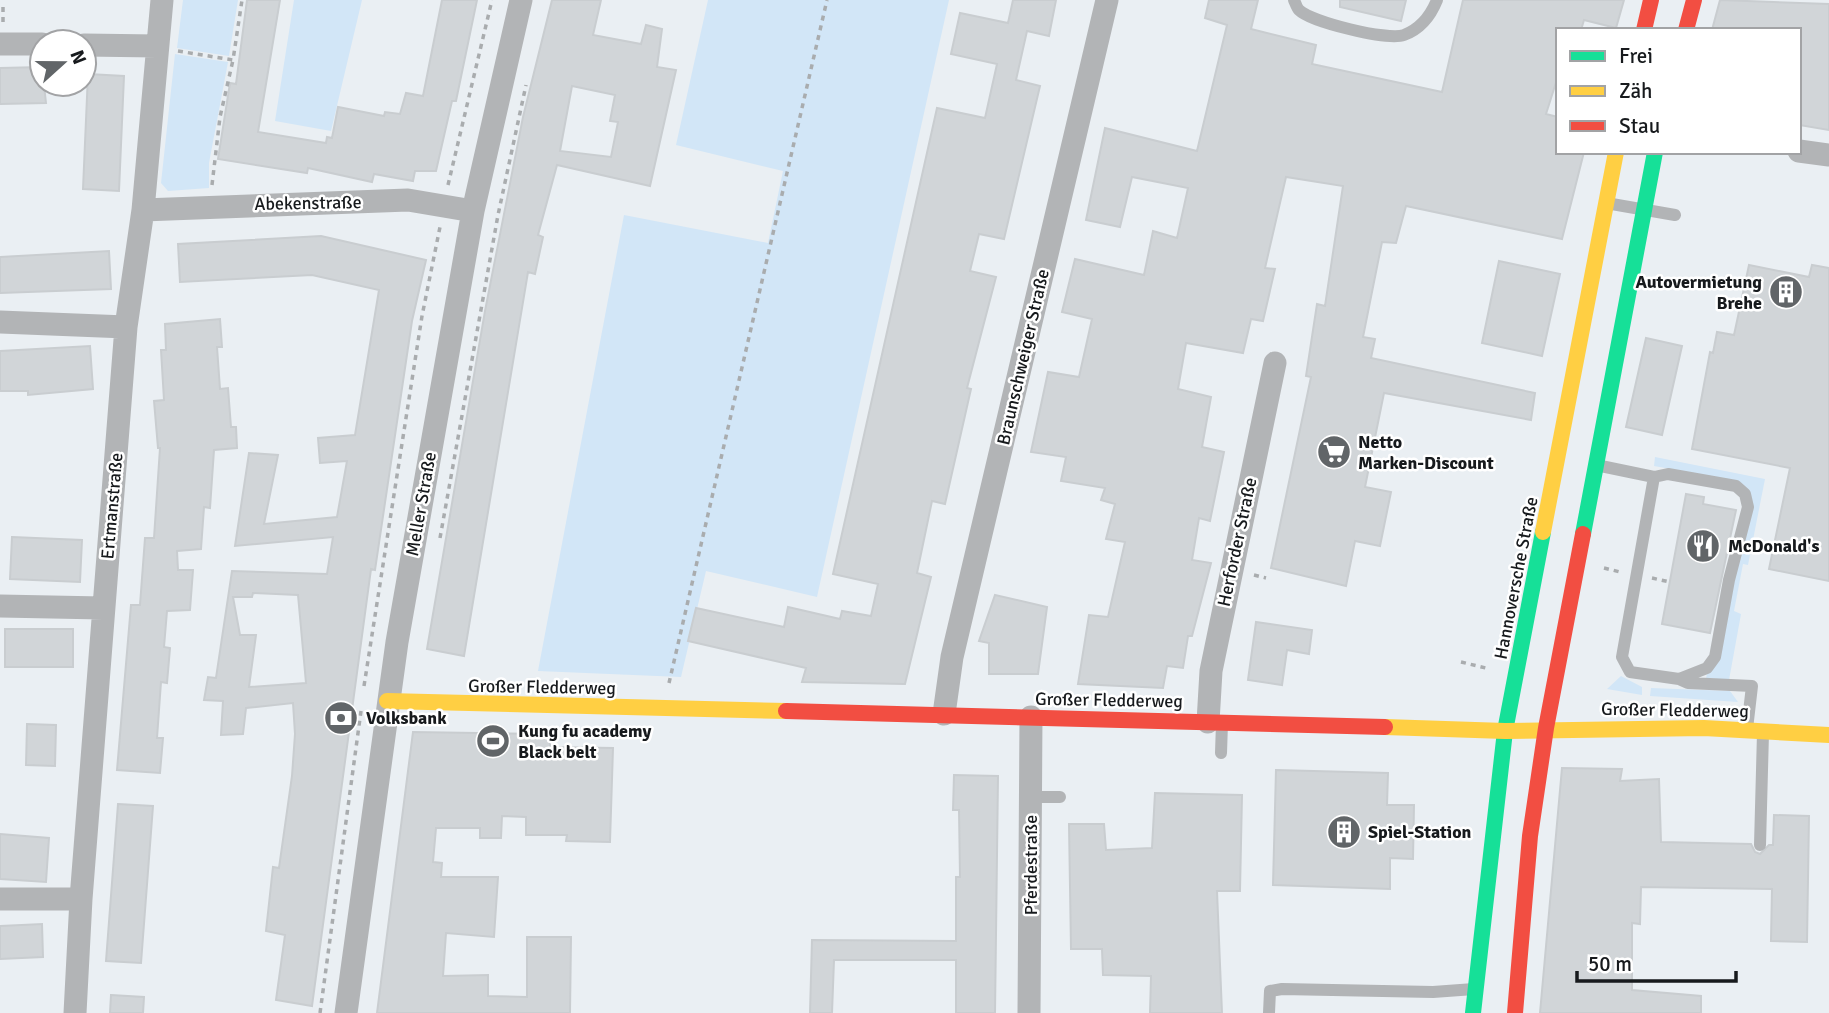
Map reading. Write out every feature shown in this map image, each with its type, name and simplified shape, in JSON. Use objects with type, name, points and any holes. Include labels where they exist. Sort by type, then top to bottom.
[{"type":"main road","points":[[1644,28],[1651,0]]},
{"type":"main road","points":[[1687,28],[1694,0]]},
{"type":"main road","name":"Hannoversche Straße","points":[[1473,1013],[1505,731],[1616,154]]},
{"type":"main road","points":[[1515,1013],[1530,836],[1546,728],[1655,154]]},
{"type":"main road","name":"Großer Fledderweg","points":[[387,701],[1505,731],[1546,728],[1755,730],[1829,735]]},
{"type":"street","name":"Ertmanstraße","points":[[75,1013],[81,899],[126,327],[143,210],[162,0]]},
{"type":"street","name":"Meller Straße","points":[[346,1013],[387,701],[473,211],[521,0]]},
{"type":"street","name":"Braunschweiger Straße","points":[[944,714],[952,657],[1107,0]]},
{"type":"street","points":[[1,36],[28,41]]},
{"type":"street","points":[[98,46],[157,46]]},
{"type":"street","points":[[1801,150],[1829,155]]},
{"type":"street","name":"Abekenstraße","points":[[143,210],[408,201],[473,211]]},
{"type":"street","points":[[0,322],[126,327]]},
{"type":"street","name":"Herforder Straße","points":[[1215,722],[1211,671],[1275,363]]},
{"type":"street","points":[[0,606],[103,608]]},
{"type":"street","name":"Pferdestraße","points":[[1029,1013],[1031,717]]},
{"type":"street","points":[[0,899],[81,899]]},
{"type":"lane","points":[[1294,0],[1298,9],[1311,17],[1380,36],[1402,36],[1418,27],[1432,12],[1437,0]]},
{"type":"lane","points":[[1606,203],[1675,215]]},
{"type":"lane","points":[[1596,465],[1654,477],[1668,474],[1736,486],[1745,494],[1748,507],[1729,580],[1715,657],[1707,668],[1679,678]]},
{"type":"lane","points":[[1654,477],[1622,657],[1630,673],[1679,678],[1688,683],[1752,686],[1760,845]]},
{"type":"lane","points":[[1215,722],[1221,753]]},
{"type":"lane","points":[[1031,797],[1060,797]]},
{"type":"lane","points":[[1269,1013],[1270,991],[1282,989],[1433,992],[1474,989]]},
{"type":"path","points":[[212,191],[219,128],[242,0]]},
{"type":"path","points":[[362,698],[422,316],[444,206],[492,0]]},
{"type":"path","points":[[663,709],[827,0]]},
{"type":"path","points":[[1,36],[3,3]]},
{"type":"path","points":[[157,46],[233,60]]},
{"type":"path","points":[[439,542],[498,215],[527,80]]},
{"type":"path","points":[[320,1013],[361,710]]},
{"type":"shaded area","points":[[183,0],[238,0],[229,56],[177,48]]},
{"type":"shaded area","points":[[294,0],[362,0],[331,131],[275,121]]},
{"type":"shaded area","points":[[708,0],[949,0],[817,597],[706,571],[681,677],[538,671],[624,215],[768,243],[783,171],[676,145]]},
{"type":"shaded area","points":[[175,54],[228,62],[209,163],[209,188],[168,191],[161,183]]},
{"type":"shaded area","points":[[1655,457],[1765,479],[1748,565],[1743,564],[1734,611],[1741,614],[1729,680],[1706,678],[1753,507],[1738,481],[1654,466]]},
{"type":"shaded area","points":[[1621,676],[1642,687],[1642,695],[1607,689]]},
{"type":"shaded area","points":[[1651,688],[1730,691],[1738,702],[1650,696]]},
{"type":"building","points":[[247,0],[280,0],[258,132],[326,143],[327,137],[332,138],[338,107],[384,116],[385,112],[400,114],[406,93],[423,96],[442,0],[477,0],[456,101],[452,101],[436,171],[415,171],[413,181],[374,174],[372,182],[308,168],[307,173],[218,159],[230,83],[236,84]]},
{"type":"building","points":[[552,0],[601,0],[593,35],[641,44],[646,25],[662,29],[657,67],[676,70],[650,186],[557,165],[538,235],[543,237],[535,274],[528,272],[464,656],[427,649],[485,311],[523,117]],"holes":[[[572,86],[615,95],[610,121],[618,122],[611,157],[560,151]]]},
{"type":"building","points":[[1013,0],[1056,0],[1049,36],[1027,31],[1016,80],[1040,86],[1004,239],[979,234],[970,271],[996,277],[967,388],[971,389],[945,504],[932,501],[917,573],[931,577],[905,684],[802,682],[806,668],[688,641],[696,608],[784,627],[788,607],[840,619],[842,611],[871,616],[878,584],[833,574],[937,108],[985,118],[997,64],[951,54],[960,13],[1008,23]]},
{"type":"building","points":[[1209,0],[1258,0],[1251,29],[1316,45],[1312,64],[1442,92],[1463,0],[1624,0],[1616,28],[1584,20],[1582,28],[1556,28],[1556,82],[1546,114],[1556,116],[1556,154],[1583,154],[1562,239],[1406,206],[1396,243],[1382,242],[1363,337],[1375,339],[1371,358],[1535,393],[1531,420],[1384,393],[1365,487],[1391,492],[1380,546],[1355,541],[1346,586],[1271,568],[1311,377],[1306,376],[1317,304],[1325,306],[1343,186],[1286,177],[1265,268],[1275,269],[1263,321],[1251,319],[1243,353],[1186,343],[1178,389],[1211,397],[1202,447],[1224,452],[1210,521],[1199,518],[1192,560],[1211,563],[1192,636],[1188,636],[1183,668],[1167,666],[1163,688],[1078,684],[1089,615],[1108,617],[1125,542],[1106,539],[1115,504],[1101,500],[1105,488],[1061,481],[1066,457],[1031,452],[1048,372],[1079,377],[1092,319],[1062,312],[1075,259],[1144,275],[1153,231],[1177,238],[1188,188],[1132,177],[1120,227],[1086,220],[1105,128],[1197,151],[1227,25],[1205,18]]},
{"type":"building","points":[[1340,0],[1406,0],[1401,21],[1340,7]]},
{"type":"building","points":[[1720,0],[1829,4],[1829,130],[1801,125],[1801,28],[1713,28]]},
{"type":"building","points":[[28,67],[28,98],[45,98],[46,103],[0,104],[0,68]]},
{"type":"building","points":[[98,75],[124,76],[119,191],[83,189],[87,98],[98,98]]},
{"type":"building","points":[[321,236],[426,260],[412,321],[375,570],[371,569],[312,1006],[276,1000],[285,935],[266,931],[273,867],[279,868],[292,776],[295,734],[293,703],[246,708],[243,734],[221,735],[223,701],[204,700],[208,677],[216,678],[232,571],[327,574],[333,537],[235,546],[249,453],[278,455],[264,524],[337,517],[347,461],[320,463],[318,438],[355,435],[379,290],[312,275],[180,282],[178,244]],"holes":[[[253,593],[298,595],[306,683],[249,687],[256,635],[240,635],[233,597],[252,597]]]},
{"type":"building","points":[[109,251],[111,289],[0,293],[0,257]]},
{"type":"building","points":[[1499,261],[1560,274],[1542,356],[1482,343]]},
{"type":"building","points":[[1749,265],[1809,277],[1812,265],[1829,268],[1829,581],[1769,569],[1790,468],[1692,449],[1710,352],[1713,353],[1717,332],[1734,335]]},
{"type":"building","points":[[220,319],[222,347],[217,347],[220,389],[228,388],[231,427],[236,427],[237,448],[214,450],[210,508],[204,507],[201,549],[177,551],[178,570],[193,570],[190,610],[167,611],[164,647],[170,648],[167,683],[161,682],[157,738],[163,738],[160,773],[117,770],[131,605],[140,605],[145,538],[154,538],[160,448],[154,401],[164,400],[161,350],[166,350],[165,324]]},
{"type":"building","points":[[1646,338],[1682,346],[1662,435],[1626,427]]},
{"type":"building","points":[[90,346],[93,389],[28,395],[28,391],[0,391],[0,351]]},
{"type":"building","name":"McDonald's","points":[[1686,494],[1704,497],[1703,504],[1736,510],[1710,633],[1662,624]]},
{"type":"building","points":[[12,537],[82,540],[80,582],[10,579]]},
{"type":"building","points":[[995,595],[1047,607],[1038,674],[989,674],[989,643],[979,641]]},
{"type":"building","points":[[1256,622],[1312,630],[1309,654],[1287,650],[1282,685],[1248,680]]},
{"type":"building","points":[[5,629],[73,629],[73,667],[5,667]]},
{"type":"building","points":[[27,724],[56,725],[55,766],[26,765]]},
{"type":"building","points":[[413,732],[550,734],[550,747],[613,748],[610,842],[566,841],[567,835],[526,835],[526,817],[502,816],[501,838],[480,838],[480,828],[436,828],[433,862],[442,863],[441,877],[498,877],[494,937],[446,933],[443,976],[488,975],[488,996],[527,997],[527,937],[571,937],[570,1013],[377,1013]]},
{"type":"building","points":[[1562,768],[1622,769],[1620,781],[1659,779],[1661,842],[1751,844],[1755,852],[1760,854],[1769,845],[1773,845],[1774,815],[1809,816],[1807,942],[1771,941],[1772,889],[1641,887],[1640,924],[1632,923],[1632,990],[1701,996],[1701,1013],[1540,1013]]},
{"type":"building","name":"Spiel-Station","points":[[1276,770],[1388,773],[1387,805],[1414,805],[1413,859],[1390,858],[1390,889],[1273,885]]},
{"type":"building","points":[[954,775],[998,776],[995,1013],[956,1013],[956,960],[834,960],[832,1013],[810,1013],[812,940],[956,941],[956,877],[960,877],[959,810],[953,810]]},
{"type":"building","points":[[1155,793],[1242,795],[1240,891],[1217,891],[1222,1013],[1150,1013],[1151,976],[1103,975],[1102,949],[1071,949],[1069,824],[1104,824],[1106,850],[1152,848]]},
{"type":"building","points":[[118,804],[153,806],[141,963],[106,961]]},
{"type":"building","points":[[0,834],[49,838],[46,882],[0,879]]},
{"type":"building","points":[[42,924],[43,957],[0,959],[0,926]]},
{"type":"building","points":[[111,995],[144,997],[143,1013],[110,1013]]},
{"type":"traffic: fast","points":[[1583,534],[1655,154]]},
{"type":"traffic: fast","points":[[1473,1013],[1505,731],[1543,532]]},
{"type":"traffic: slow","points":[[1543,532],[1616,154]]},
{"type":"traffic: slow","points":[[387,701],[786,711]]},
{"type":"traffic: slow","points":[[1385,727],[1505,731],[1704,728],[1829,735]]},
{"type":"traffic: jam","points":[[1644,28],[1651,0]]},
{"type":"traffic: jam","points":[[1687,28],[1694,0]]},
{"type":"traffic: jam","points":[[1515,1013],[1530,836],[1546,728],[1583,534]]},
{"type":"traffic: jam","points":[[786,711],[1385,727]]},
{"type":"place","name":"Autovermietung Brehe","points":[[1786,292]]},
{"type":"place","name":"Netto Marken-Discount","points":[[1334,452]]},
{"type":"place","name":"McDonald's","points":[[1703,546]]},
{"type":"place","name":"Volksbank","points":[[341,718]]},
{"type":"place","name":"Kung fu academy Black belt","points":[[493,741]]},
{"type":"place","name":"Spiel-Station","points":[[1344,832]]}]
